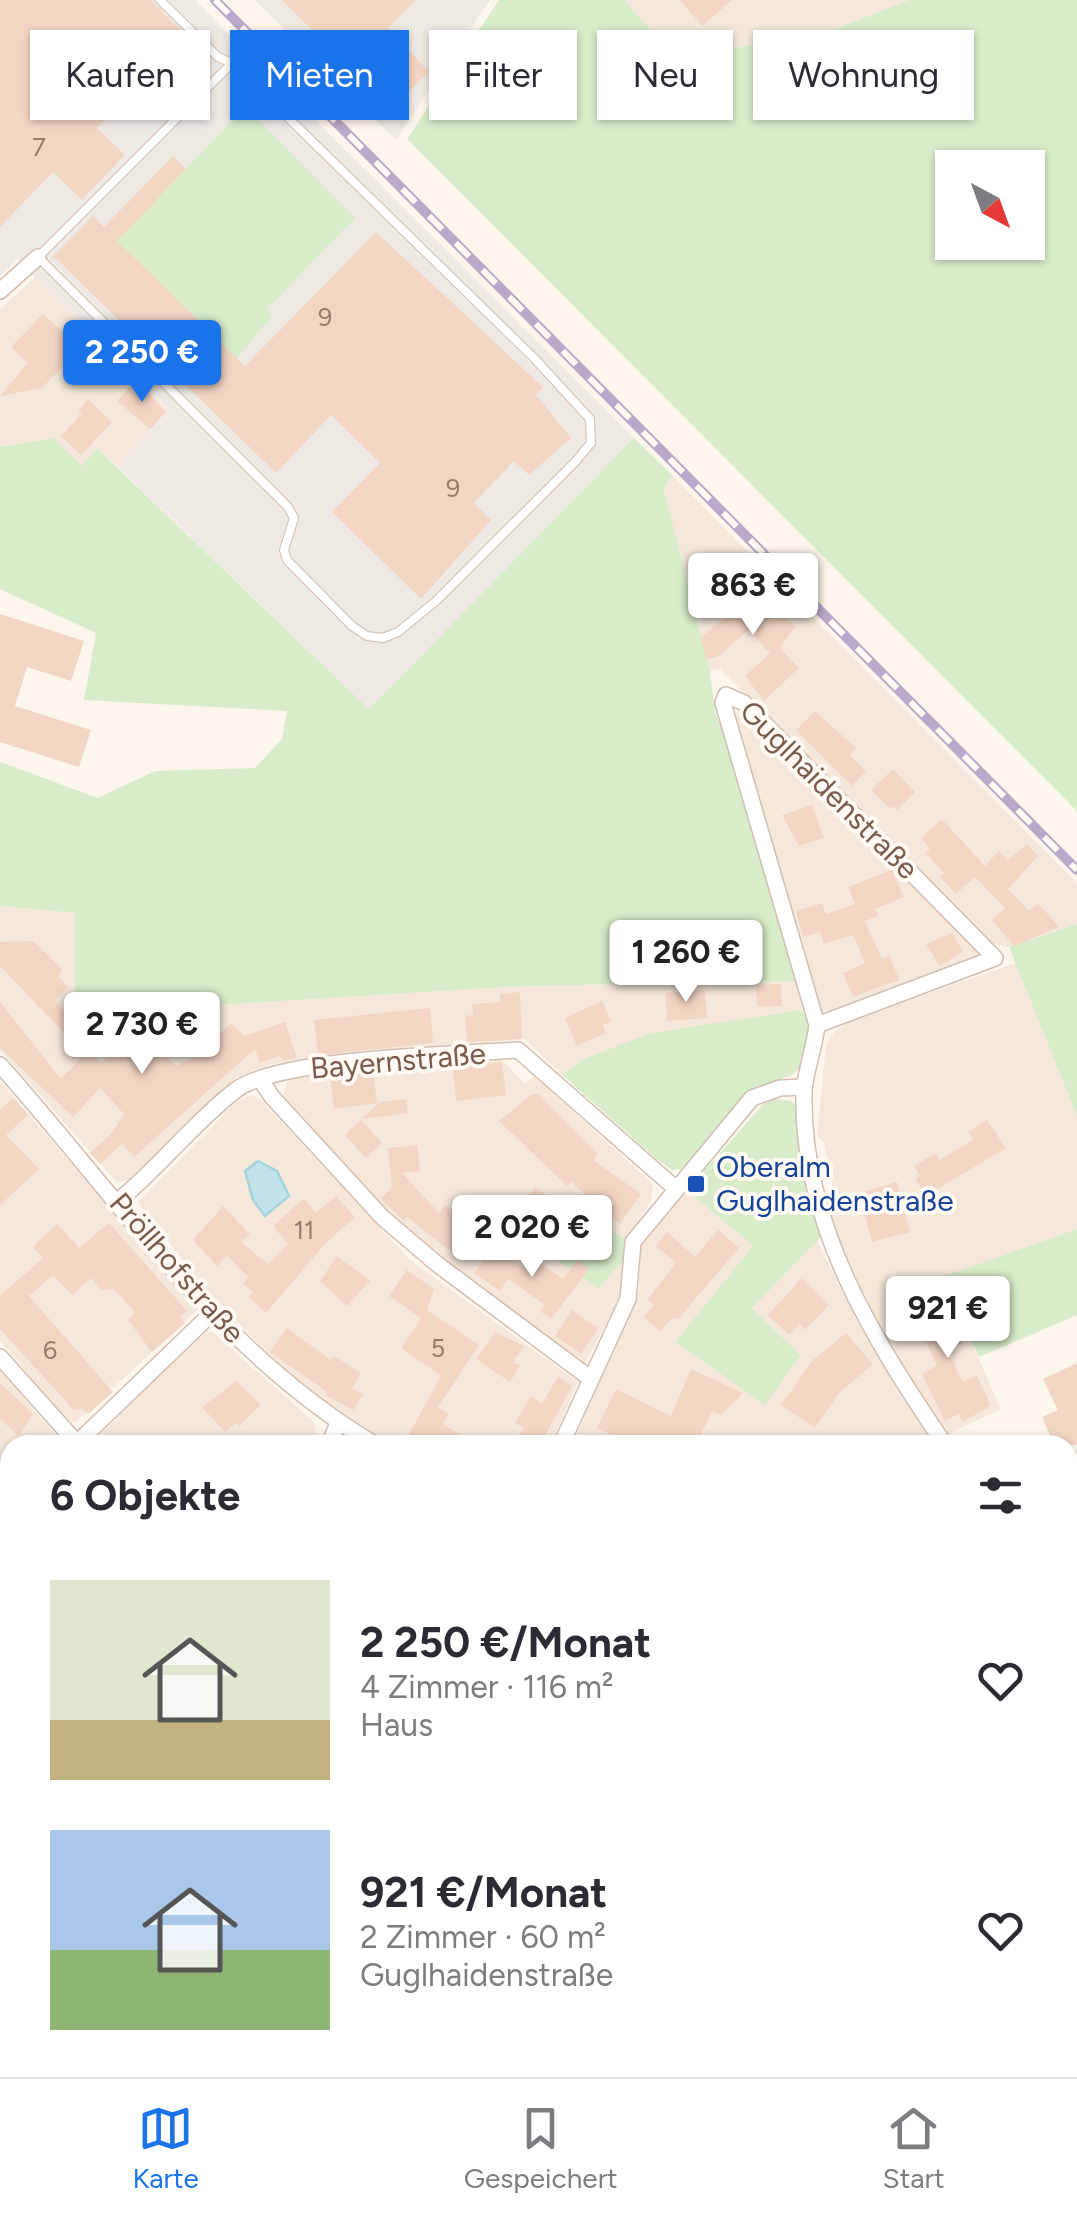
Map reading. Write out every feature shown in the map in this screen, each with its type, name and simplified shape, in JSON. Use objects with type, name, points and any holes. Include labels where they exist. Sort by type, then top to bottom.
[{"type":"street","points":[[0,292],[38,257]]},
{"type":"street","name":"Guglhaidenstraße","points":[[818,1026],[995,958],[744,703],[726,696],[723,703],[818,1026],[812,1068],[804,1087],[815,1190],[836,1260],[873,1329],[939,1435]]},
{"type":"street","name":"Bayernstraße","points":[[118,1201],[235,1090],[260,1079],[408,1056],[518,1050],[675,1188]]},
{"type":"street","name":"Pröllhofstraße","points":[[0,1065],[210,1314],[296,1394],[359,1435]]},
{"type":"street","points":[[260,1079],[272,1097],[384,1218],[437,1264],[591,1378]]},
{"type":"street","points":[[565,1435],[628,1298],[633,1242],[752,1098],[780,1088],[804,1087]]},
{"type":"street","points":[[84,1435],[210,1314]]},
{"type":"street","points":[[0,1357],[69,1435]]},
{"type":"street","points":[[333,1435],[338,1423]]},
{"type":"lane","points":[[160,0],[218,58],[230,63]]},
{"type":"lane","points":[[230,66],[38,257],[288,506],[294,518],[284,550],[287,560],[366,636],[383,638],[398,632],[436,600],[576,462],[590,443],[590,418],[534,358],[290,120]]},
{"type":"shaded area","points":[[0,0],[195,0],[230,35],[230,120],[315,120],[634,438],[369,709],[117,466],[169,411],[17,259],[0,276]]},
{"type":"shaded area","points":[[255,0],[490,0],[470,30],[429,30],[429,91],[396,140],[376,120],[409,120],[409,30],[285,30]]},
{"type":"shaded area","points":[[624,0],[909,0],[835,29],[753,30],[753,44],[733,48],[733,30],[650,30]]},
{"type":"shaded area","points":[[36,277],[169,411],[117,466],[97,448],[82,467],[53,438],[0,447],[0,309]]},
{"type":"shaded area","points":[[672,475],[1077,883],[1077,924],[1009,947],[990,943],[720,669],[710,671],[664,489]]},
{"type":"shaded area","points":[[739,711],[981,954],[822,1013],[734,718]]},
{"type":"shaded area","points":[[0,906],[75,913],[75,1006],[216,1005],[523,986],[797,981],[802,1010],[706,1027],[581,1060],[562,1075],[525,1039],[272,1064],[236,1078],[133,1180],[117,1182],[0,1050]]},
{"type":"shaded area","points":[[1016,963],[1077,1116],[1077,1229],[943,1277],[1001,1409],[946,1435],[869,1309],[834,1236],[828,1206],[835,1197],[824,1143],[817,1135],[826,1045],[834,1032],[852,1020]]},
{"type":"shaded area","points":[[501,1059],[525,1084],[534,1076],[653,1184],[651,1201],[625,1240],[624,1287],[585,1363],[456,1273],[396,1223],[283,1096],[289,1077]]},
{"type":"shaded area","points":[[0,1081],[197,1310],[75,1423],[65,1418],[0,1341]]},
{"type":"shaded area","points":[[251,1095],[260,1099],[410,1260],[578,1382],[555,1435],[376,1435],[307,1392],[207,1291],[138,1202],[236,1102]]},
{"type":"shaded area","points":[[687,1190],[753,1246],[676,1343],[765,1404],[801,1355],[752,1308],[817,1241],[855,1317],[932,1435],[576,1435],[639,1292],[640,1248]]},
{"type":"shaded area","points":[[211,1331],[314,1422],[316,1435],[100,1435],[197,1338]]},
{"type":"shaded area","points":[[0,1371],[56,1435],[0,1435]]},
{"type":"green space","points":[[499,0],[624,0],[651,30],[597,30],[597,120],[733,120],[733,48],[753,45],[753,120],[974,120],[974,30],[830,30],[909,0],[1077,0],[1077,811],[407,139],[429,106],[429,120],[577,120],[577,30],[479,30]]},
{"type":"green space","points":[[233,120],[258,120],[355,218],[267,309],[273,315],[237,358],[117,241]]},
{"type":"green space","points":[[53,438],[82,466],[97,448],[369,709],[634,438],[672,475],[664,489],[710,671],[715,712],[745,789],[797,981],[523,986],[216,1005],[75,1006],[75,913],[0,906],[0,762],[98,798],[155,771],[255,768],[282,739],[287,711],[84,700],[96,633],[0,589],[0,447]]},
{"type":"green space","points":[[1077,924],[1077,1116],[1009,947]]},
{"type":"green space","points":[[802,1010],[811,1029],[806,1061],[792,1075],[755,1088],[682,1169],[672,1170],[658,1160],[562,1075],[581,1060],[651,1033]]},
{"type":"green space","points":[[769,1098],[792,1101],[798,1110],[821,1237],[752,1308],[801,1355],[765,1405],[675,1342],[753,1246],[687,1190]]},
{"type":"green space","points":[[574,1201],[625,1240],[622,1262],[598,1289],[540,1247]]},
{"type":"green space","points":[[1077,1229],[1077,1315],[979,1357],[942,1277]]},
{"type":"water","points":[[258,1161],[277,1171],[289,1196],[265,1216],[253,1200],[245,1171]]},
{"type":"building","points":[[0,0],[150,0],[180,30],[30,30],[30,120],[105,120],[97,128],[125,155],[82,200],[53,172],[0,227]]},
{"type":"building","points":[[282,0],[416,0],[390,30],[312,30]]},
{"type":"building","points":[[680,0],[732,0],[702,26]]},
{"type":"building","points":[[409,51],[429,72],[409,91]]},
{"type":"building","points":[[173,156],[186,169],[117,241],[245,366],[376,232],[543,387],[536,395],[571,438],[529,475],[514,461],[474,503],[491,520],[421,599],[332,512],[380,463],[331,415],[276,473],[53,256],[93,216],[104,227]]},
{"type":"building","points":[[43,314],[73,341],[66,348],[74,355],[42,388],[0,396],[28,363],[11,347]]},
{"type":"building","points":[[136,380],[166,412],[150,429],[117,401]]},
{"type":"building","points":[[88,399],[112,422],[81,455],[61,436],[82,414],[78,411]]},
{"type":"building","points":[[742,582],[776,618],[782,613],[795,627],[780,648],[799,668],[764,701],[745,676],[770,653],[748,630],[719,656],[706,659],[701,637],[728,615],[718,604]]},
{"type":"building","points":[[0,614],[84,641],[71,681],[27,667],[15,706],[91,730],[79,767],[0,742]]},
{"type":"building","points":[[815,711],[856,748],[850,755],[866,771],[852,786],[796,730]]},
{"type":"building","points":[[893,769],[915,792],[897,810],[893,806],[890,809],[871,790]]},
{"type":"building","points":[[812,805],[824,838],[799,846],[782,815]]},
{"type":"building","points":[[942,819],[985,866],[999,851],[1008,860],[1027,844],[1038,856],[1008,889],[1029,911],[1038,903],[1059,927],[1014,946],[992,920],[1005,908],[975,877],[956,894],[940,877],[944,873],[925,853],[930,849],[921,838]]},
{"type":"building","points":[[892,870],[904,897],[875,909],[878,916],[865,921],[882,959],[890,956],[899,980],[853,997],[843,973],[865,963],[853,935],[824,944],[820,932],[803,937],[796,911],[822,903],[826,914],[855,904],[848,887]]},
{"type":"building","points":[[952,933],[963,951],[940,966],[926,944]]},
{"type":"building","points":[[33,941],[63,970],[58,976],[68,987],[55,1001],[82,1030],[68,1037],[0,966],[0,942]]},
{"type":"building","points":[[781,984],[782,1006],[757,1007],[756,985]]},
{"type":"building","points":[[705,990],[707,1018],[667,1021],[665,993]]},
{"type":"building","points":[[520,992],[522,1039],[467,1042],[465,1016],[473,1015],[472,1004],[500,1002],[500,994]]},
{"type":"building","points":[[602,1001],[611,1021],[603,1025],[606,1033],[577,1046],[565,1018]]},
{"type":"building","points":[[0,1002],[61,1079],[89,1050],[101,1063],[138,1027],[176,1066],[196,1056],[231,1023],[244,1036],[285,1022],[297,1058],[282,1061],[280,1056],[260,1063],[255,1049],[134,1157],[122,1144],[100,1164],[90,1153],[111,1134],[124,1114],[100,1088],[73,1117],[0,1048]]},
{"type":"building","points":[[430,1008],[433,1043],[318,1055],[314,1020]]},
{"type":"building","points":[[502,1062],[506,1095],[456,1101],[453,1068]]},
{"type":"building","points":[[373,1071],[377,1103],[334,1109],[330,1076]]},
{"type":"building","points":[[532,1094],[538,1094],[598,1154],[593,1160],[641,1194],[620,1224],[571,1182],[567,1186],[499,1121]]},
{"type":"building","points":[[13,1098],[28,1115],[6,1135],[39,1169],[0,1205],[0,1110]]},
{"type":"building","points":[[406,1099],[408,1113],[362,1119],[380,1102]]},
{"type":"building","points":[[361,1120],[382,1143],[366,1158],[345,1135]]},
{"type":"building","points":[[987,1120],[1006,1148],[926,1196],[915,1178],[920,1176],[914,1166],[936,1153],[940,1160],[974,1139],[968,1132]]},
{"type":"building","points":[[417,1145],[420,1171],[402,1173],[439,1213],[445,1205],[473,1227],[453,1253],[407,1217],[404,1221],[381,1199],[392,1187],[388,1148]]},
{"type":"building","points":[[897,1182],[910,1232],[872,1242],[859,1193]]},
{"type":"building","points":[[535,1187],[553,1200],[550,1204],[556,1208],[538,1232],[515,1216]]},
{"type":"building","points":[[336,1196],[355,1217],[325,1244],[266,1313],[249,1297],[253,1292],[243,1284],[248,1277],[227,1256],[217,1266],[193,1240],[223,1206],[250,1234],[241,1242],[268,1264],[288,1244],[273,1226],[304,1198],[316,1213]]},
{"type":"building","points":[[109,1223],[187,1311],[180,1317],[185,1323],[152,1352],[128,1320],[134,1314],[132,1309],[114,1289],[102,1290],[91,1278],[72,1295],[53,1275],[29,1296],[113,1392],[88,1414],[82,1408],[74,1410],[0,1329],[0,1296],[43,1258],[33,1247],[57,1224],[79,1248]]},
{"type":"building","points":[[718,1230],[739,1248],[679,1318],[671,1319],[660,1331],[643,1317],[654,1305],[648,1299],[676,1263],[656,1246],[667,1232],[695,1257]]},
{"type":"building","points":[[493,1247],[532,1274],[540,1263],[563,1279],[577,1260],[589,1269],[551,1319],[540,1311],[545,1305],[508,1279],[500,1291],[474,1273]]},
{"type":"building","points":[[337,1256],[370,1281],[347,1306],[320,1281]]},
{"type":"building","points":[[407,1270],[434,1289],[427,1310],[479,1345],[438,1407],[449,1414],[443,1424],[461,1435],[409,1435],[441,1376],[401,1348],[421,1318],[389,1296]]},
{"type":"building","points":[[802,1278],[829,1305],[805,1330],[800,1324],[789,1335],[768,1315]]},
{"type":"building","points":[[940,1281],[962,1343],[947,1350],[963,1382],[977,1376],[991,1406],[962,1422],[959,1414],[945,1421],[922,1374],[937,1366],[919,1325],[931,1320],[918,1292]]},
{"type":"building","points":[[572,1310],[598,1328],[581,1354],[555,1336]]},
{"type":"building","points":[[287,1328],[331,1360],[334,1356],[361,1373],[352,1388],[363,1394],[353,1410],[325,1395],[327,1392],[270,1352]]},
{"type":"building","points":[[495,1332],[524,1346],[513,1362],[520,1366],[510,1382],[476,1359]]},
{"type":"building","points":[[846,1333],[873,1364],[839,1393],[815,1428],[781,1405],[813,1360]]},
{"type":"building","points":[[1077,1363],[1077,1435],[1050,1435],[1042,1417],[1058,1410],[1043,1379]]},
{"type":"building","points":[[691,1369],[743,1393],[721,1415],[712,1411],[701,1435],[612,1435],[597,1428],[616,1389],[671,1416]]},
{"type":"building","points":[[558,1377],[572,1386],[545,1435],[520,1435],[524,1428],[515,1423],[531,1396],[542,1403]]},
{"type":"building","points":[[236,1381],[261,1405],[239,1426],[235,1423],[225,1432],[202,1407]]},
{"type":"building","points":[[0,1383],[33,1414],[20,1435],[0,1419]]},
{"type":"railway","points":[[215,0],[1077,870]]},
{"type":"place","name":"Oberalm Guglhaidenstraße","points":[[696,1184]]}]
